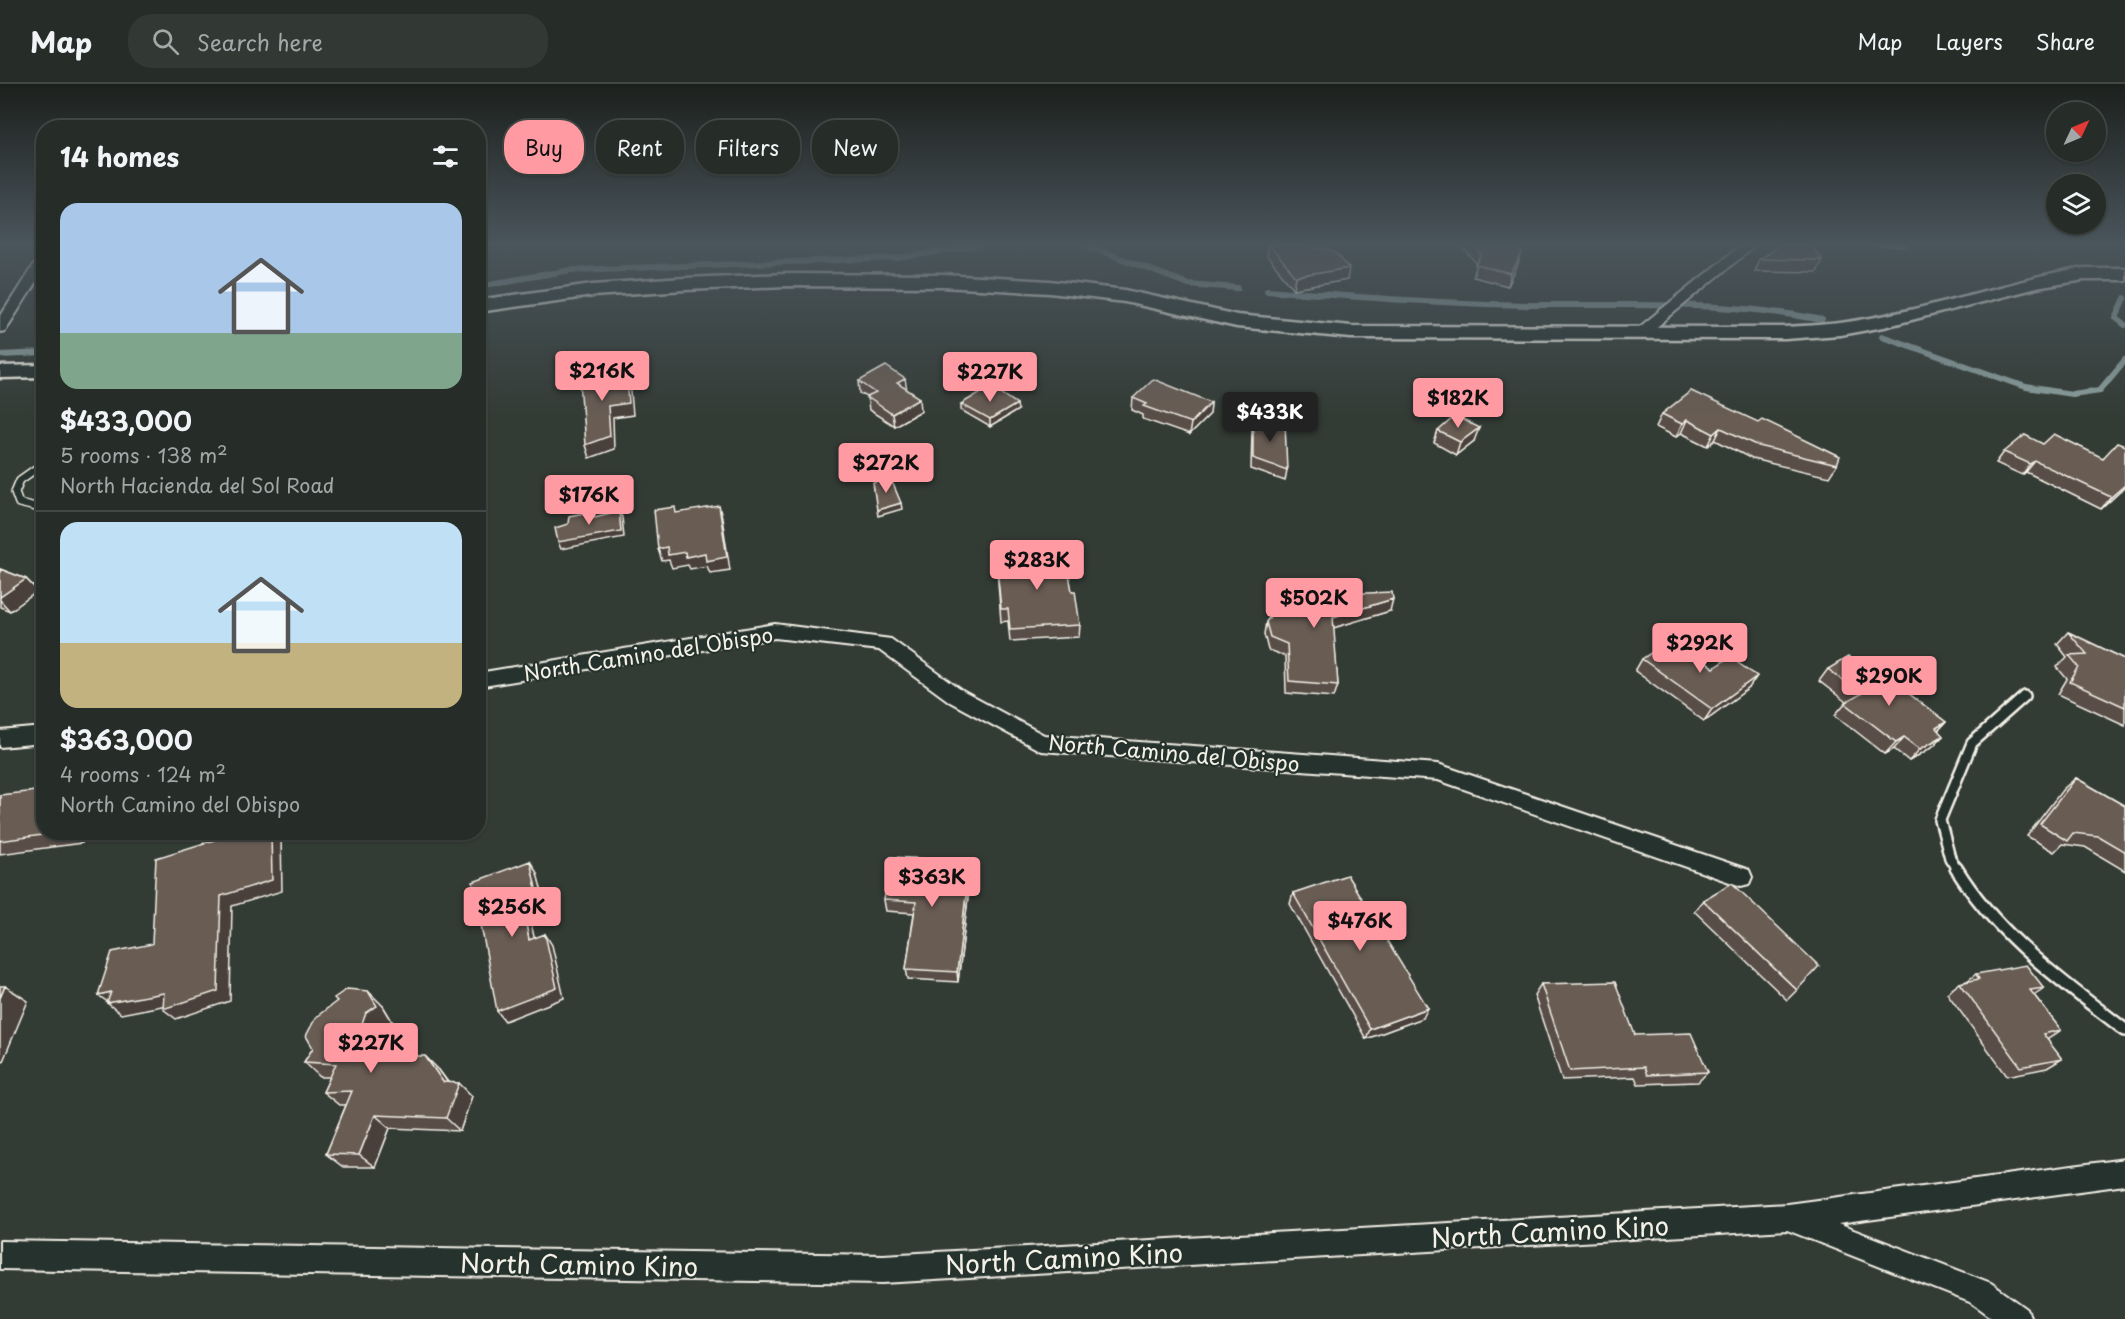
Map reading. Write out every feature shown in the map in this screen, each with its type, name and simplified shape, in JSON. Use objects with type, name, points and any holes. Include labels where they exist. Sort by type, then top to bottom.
[{"type":"street","points":[[0,328],[16,303]]},
{"type":"street","points":[[486,305],[502,303]]},
{"type":"street","points":[[1155,303],[1237,321],[1340,331],[1785,333],[1840,329],[1884,321],[1955,303]]},
{"type":"street","points":[[1642,332],[1678,303]]},
{"type":"street","points":[[0,372],[36,371]]},
{"type":"street","name":"North Camino del Obispo","points":[[486,679],[775,631],[884,644],[957,697],[1041,743],[1438,772],[1741,877]]},
{"type":"street","points":[[0,739],[36,736]]},
{"type":"street","name":"North Camino Kino","points":[[0,1255],[883,1269],[1786,1217],[2125,1172]]},
{"type":"street","points":[[1786,1217],[1981,1293],[2017,1319]]},
{"type":"lane","points":[[36,469],[20,480],[15,492],[19,503],[36,507]]},
{"type":"lane","points":[[2025,696],[1972,743],[1940,820],[1950,858],[1973,896],[2031,958],[2125,1030]]},
{"type":"building","points":[[886,366],[905,379],[897,383],[920,398],[892,414],[867,397],[876,393],[859,381]]},
{"type":"building","points":[[626,368],[629,403],[608,406],[610,436],[585,445],[580,381],[590,379],[589,374]]},
{"type":"building","points":[[1153,379],[1211,402],[1191,423],[1144,406],[1147,404],[1133,398]]},
{"type":"building","points":[[991,386],[1017,404],[990,420],[961,404]]},
{"type":"building","points":[[1691,391],[1758,422],[1762,419],[1840,457],[1837,465],[1759,446],[1721,428],[1714,434],[1687,420],[1682,424],[1662,414]]},
{"type":"building","points":[[1455,416],[1479,428],[1460,442],[1438,431]]},
{"type":"building","points":[[1253,420],[1285,422],[1287,470],[1253,458]]},
{"type":"building","points":[[2054,434],[2103,458],[2117,443],[2125,446],[2125,485],[2111,497],[2035,461],[2030,464],[2004,452],[2025,435],[2043,444]]},
{"type":"building","points":[[891,479],[901,503],[877,510],[873,483]]},
{"type":"building","points":[[719,506],[727,557],[706,561],[705,553],[686,557],[685,552],[668,555],[667,547],[658,549],[654,510],[675,507],[676,513]]},
{"type":"building","points":[[594,511],[594,517],[619,511],[621,531],[558,542],[555,528],[568,524],[569,516]]},
{"type":"building","points":[[1065,552],[1072,591],[1075,591],[1080,625],[1010,629],[1008,609],[1001,609],[997,568],[1001,568],[1000,556]]},
{"type":"building","points":[[0,569],[26,579],[0,597]]},
{"type":"building","points":[[1314,580],[1319,595],[1392,592],[1393,599],[1333,617],[1338,685],[1289,681],[1287,644],[1270,637],[1266,622],[1275,609],[1288,605],[1282,582]]},
{"type":"building","points":[[2068,632],[2125,659],[2125,707],[2070,682],[2079,667],[2069,655],[2087,654]]},
{"type":"building","points":[[1667,642],[1683,652],[1687,649],[1714,668],[1729,657],[1757,676],[1712,709],[1642,659]]},
{"type":"building","points":[[1848,657],[1893,691],[1896,684],[1946,722],[1936,728],[1943,736],[1920,749],[1904,737],[1896,742],[1845,703],[1861,694],[1828,669]]},
{"type":"building","points":[[2076,778],[2125,806],[2125,852],[2098,836],[2073,833],[2067,841],[2040,824]]},
{"type":"building","points":[[36,791],[36,836],[0,841],[0,795]]},
{"type":"building","points":[[214,840],[271,840],[272,880],[221,896],[218,991],[163,1009],[164,993],[107,1003],[111,992],[98,995],[112,952],[152,944],[156,858]]},
{"type":"building","points":[[891,857],[970,861],[957,972],[906,969],[916,902],[884,900]]},
{"type":"building","points":[[530,861],[537,893],[521,899],[529,940],[545,934],[557,988],[497,1011],[473,882]]},
{"type":"building","points":[[1347,875],[1428,1008],[1370,1029],[1293,893]]},
{"type":"building","points":[[1732,883],[1819,966],[1797,990],[1703,900]]},
{"type":"building","points":[[2026,965],[2044,988],[2030,990],[2061,1030],[2043,1034],[2062,1059],[2021,1067],[1960,983],[1979,979],[1976,974]]},
{"type":"building","points":[[1615,982],[1635,1035],[1691,1033],[1708,1072],[1647,1075],[1644,1067],[1570,1071],[1541,984]]},
{"type":"building","points":[[0,986],[5,986],[0,998]]},
{"type":"building","points":[[347,989],[368,991],[377,1006],[366,1013],[360,1030],[379,1056],[425,1056],[443,1082],[459,1083],[446,1118],[375,1115],[359,1155],[326,1154],[352,1091],[323,1092],[336,1064],[304,1062],[313,1048],[306,1036],[316,1017],[337,1001],[334,998]]},
{"type":"waterway","points":[[1462,303],[1679,305],[1751,309],[1822,320]]},
{"type":"waterway","points":[[2123,303],[2116,318],[2125,325]]},
{"type":"waterway","points":[[1882,336],[2026,387],[2072,394],[2100,390],[2125,360]]},
{"type":"waterway","points":[[0,355],[36,353]]}]
